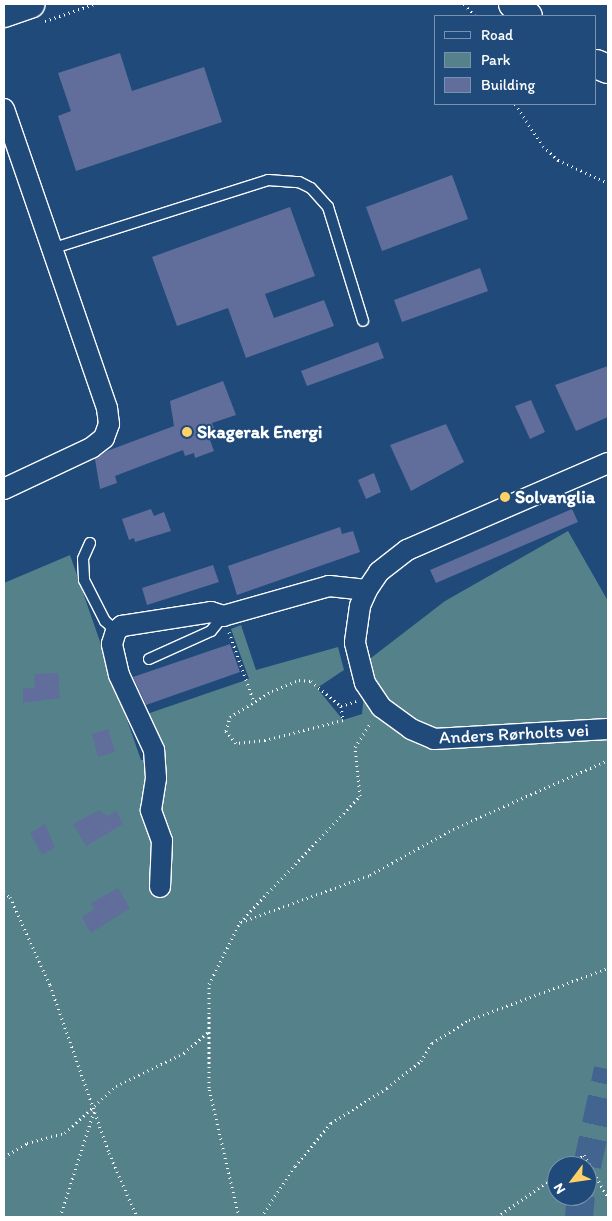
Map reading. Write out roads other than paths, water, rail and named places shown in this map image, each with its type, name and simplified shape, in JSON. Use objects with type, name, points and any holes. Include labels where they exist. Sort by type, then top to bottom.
[{"type":"main road","points":[[513,4],[527,15]]},
{"type":"main road","points":[[4,13],[35,13]]},
{"type":"street","points":[[4,109],[107,408],[109,424],[104,438],[91,448],[4,489]]},
{"type":"street","name":"Anders Rørholts vei","points":[[608,463],[407,550],[379,572],[367,590],[360,606],[355,643],[365,683],[381,707],[411,729],[434,739],[608,730]]},
{"type":"street","points":[[160,887],[162,841],[151,810],[156,778],[154,750],[119,676],[112,644],[116,631],[122,626],[211,612],[223,616],[329,586],[367,590]]},
{"type":"lane","points":[[51,249],[268,180],[299,182],[310,188],[328,207],[363,321]]},
{"type":"lane","points":[[90,543],[83,559],[84,580],[105,621],[116,631]]},
{"type":"lane","points":[[149,659],[211,631],[223,616]]},
{"type":"tunnel","points":[[589,1156],[608,1069]]},
{"type":"tunnel","points":[[579,1217],[580,1206]]},
{"type":"place","name":"Skagerak Energi","points":[[187,432]]},
{"type":"place","name":"Solvanglia","points":[[505,497]]}]
